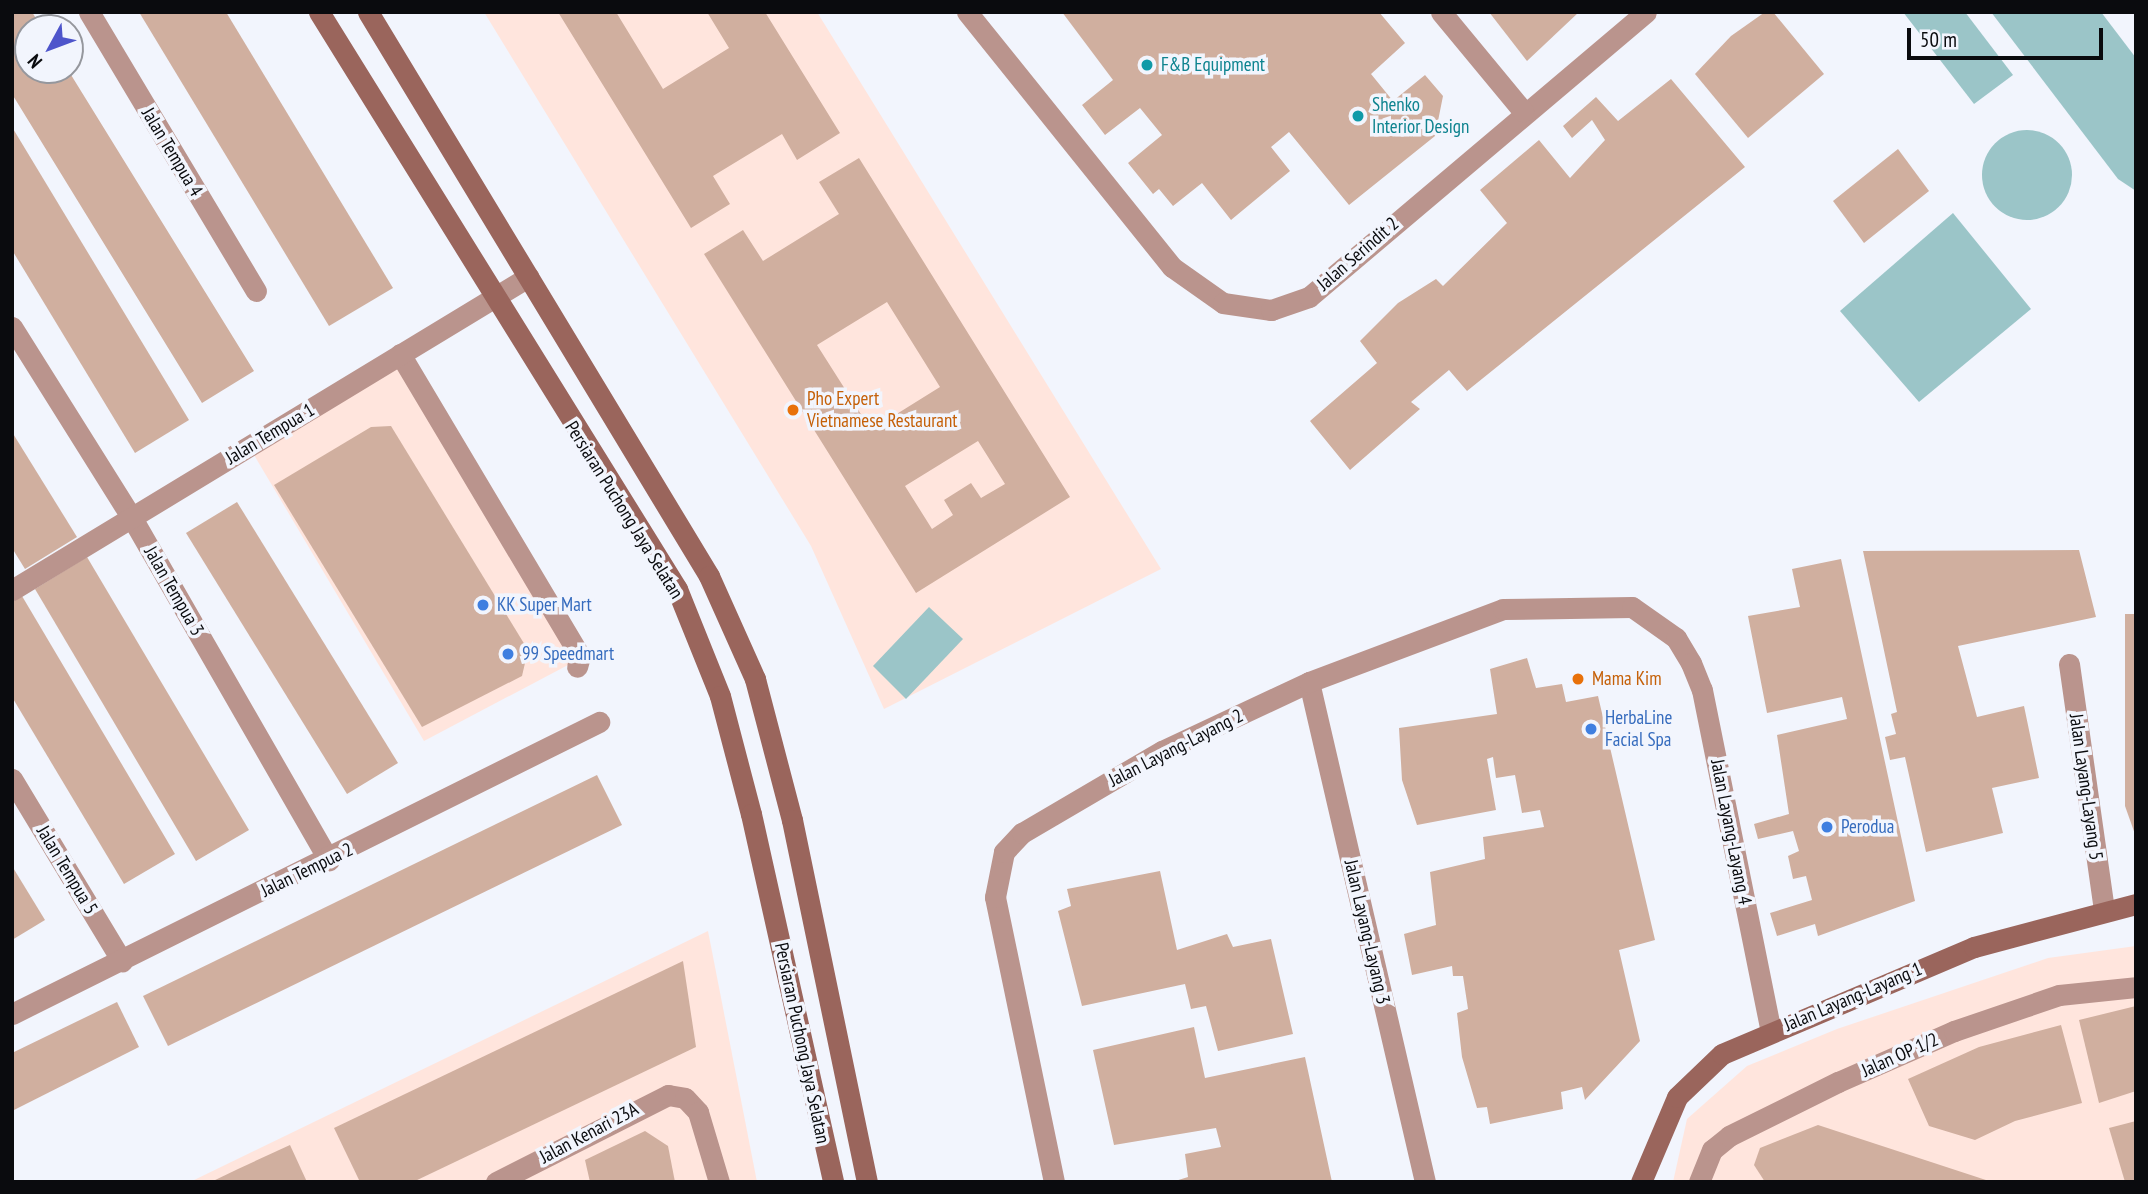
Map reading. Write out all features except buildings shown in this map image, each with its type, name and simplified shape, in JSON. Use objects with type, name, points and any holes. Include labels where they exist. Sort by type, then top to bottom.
[{"type":"main road","name":"Persiaran Puchong Jaya Selatan","points":[[320,12],[493,299],[677,589],[720,696],[833,1182]]},
{"type":"main road","name":"Persiaran Puchong Jaya Selatan","points":[[368,12],[709,576],[755,679],[792,820],[867,1182]]},
{"type":"main road","name":"Jalan Layang-Layang 1","points":[[1641,1182],[1677,1097],[1699,1072],[1771,1031],[1974,947],[2104,909],[2136,904]]},
{"type":"street","name":"Jalan Tempua 4","points":[[89,12],[256,291]]},
{"type":"street","name":"Jalan Serindit 2","points":[[967,12],[1172,267],[1223,303],[1271,310],[1309,297],[1523,111],[1646,12]]},
{"type":"street","points":[[1441,12],[1523,111]]},
{"type":"street","name":"Jalan Tempua 1","points":[[12,590],[528,277]]},
{"type":"street","name":"Jalan Tempua 3","points":[[12,327],[132,518],[329,860]]},
{"type":"street","points":[[400,354],[580,656],[577,667]]},
{"type":"street","name":"Jalan Layang-Layang 2","points":[[1055,1182],[995,897],[1004,852],[1022,833],[1162,751],[1309,682],[1503,609],[1632,607],[1676,638]]},
{"type":"street","name":"Jalan Layang-Layang 4","points":[[1676,638],[1703,690],[1771,1031]]},
{"type":"street","name":"Jalan Layang-Layang 5","points":[[2068,664],[2104,909]]},
{"type":"street","name":"Jalan Layang-Layang 3","points":[[1309,682],[1425,1182]]},
{"type":"street","name":"Jalan Tempua 2","points":[[12,1014],[329,860],[599,722]]},
{"type":"street","name":"Jalan Tempua 5","points":[[12,779],[122,961]]},
{"type":"street","name":"Jalan OP 1/2","points":[[1699,1182],[1712,1150],[1728,1136],[1838,1082],[1954,1031],[2059,995],[2136,988]]},
{"type":"street","name":"Jalan Kenari 23A","points":[[496,1182],[652,1099],[685,1098],[707,1129],[719,1182]]},
{"type":"shaded area","points":[[484,12],[817,12],[1161,569],[884,709],[811,546]]},
{"type":"shaded area","points":[[398,368],[570,658],[568,665],[424,741],[254,455]]},
{"type":"shaded area","points":[[708,931],[757,1182],[190,1182]]},
{"type":"shaded area","points":[[2136,946],[2136,1182],[1673,1182],[1687,1119],[1747,1066],[1837,1029],[2048,958]]},
{"type":"water","points":[[1903,12],[1965,12],[2013,75],[1974,104]]},
{"type":"water","points":[[1991,12],[2101,12],[2136,58],[2136,191],[2118,179]]},
{"type":"water","points":[[2027,130],[2044,133],[2059,143],[2069,158],[2072,175],[2069,192],[2059,207],[2044,217],[2027,220],[2010,217],[1995,207],[1985,192],[1982,175],[1985,158],[1995,143],[2010,133]]},
{"type":"water","points":[[1953,213],[2031,309],[1919,402],[1840,311]]},
{"type":"water","points":[[929,607],[963,639],[906,699],[873,666]]},
{"type":"place","name":"F&B Equipment","points":[[1147,65]]},
{"type":"place","name":"Shenko Interior Design","points":[[1358,116]]},
{"type":"place","name":"Pho Expert Vietnamese Restaurant","points":[[793,410]]},
{"type":"place","name":"KK Super Mart","points":[[483,605]]},
{"type":"place","name":"99 Speedmart","points":[[508,654]]},
{"type":"place","name":"Mama Kim","points":[[1578,679]]},
{"type":"place","name":"HerbaLine Facial Spa","points":[[1591,729]]},
{"type":"place","name":"Perodua","points":[[1827,827]]}]
